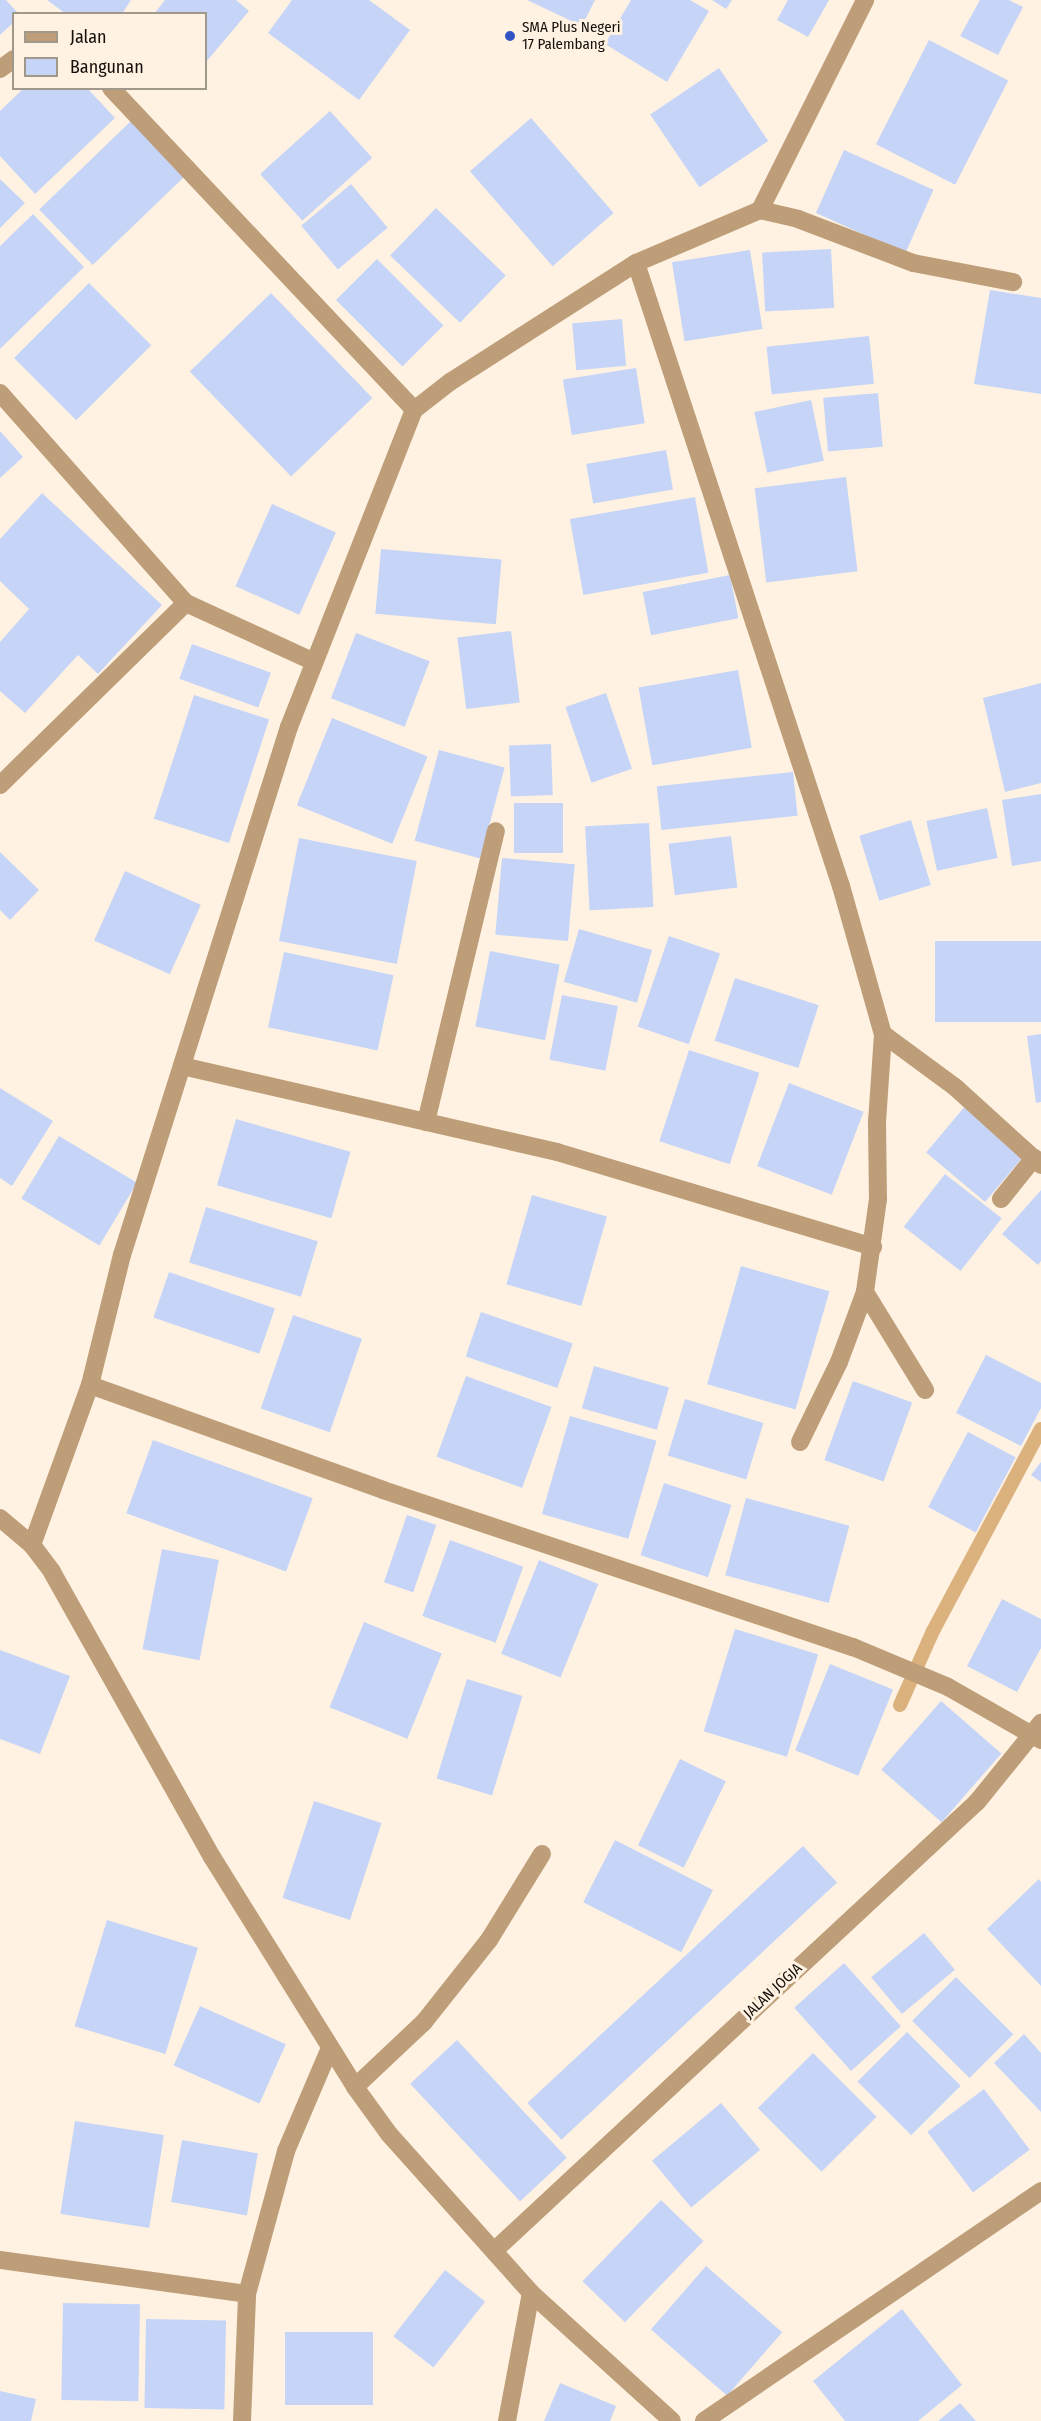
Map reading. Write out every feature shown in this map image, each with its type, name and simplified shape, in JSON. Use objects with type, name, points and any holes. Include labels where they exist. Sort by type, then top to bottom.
[{"type":"street","points":[[760,210],[865,0]]},
{"type":"street","points":[[113,90],[414,410]]},
{"type":"street","points":[[32,1545],[90,1385],[122,1255],[288,727],[414,410],[450,382],[636,263],[760,210],[798,219],[913,262],[1013,282]]},
{"type":"street","points":[[636,263],[841,885],[883,1034],[873,1247],[865,1292],[839,1362],[800,1442]]},
{"type":"street","points":[[0,393],[186,603],[314,662]]},
{"type":"street","points":[[0,785],[186,603]]},
{"type":"street","points":[[426,1122],[496,831]]},
{"type":"street","points":[[883,1034],[956,1088],[1038,1162],[1001,1199]]},
{"type":"street","points":[[182,1066],[556,1152],[873,1247]]},
{"type":"street","points":[[865,1292],[925,1390]]},
{"type":"street","points":[[90,1385],[383,1490],[854,1647],[948,1687],[1038,1732]]},
{"type":"street","points":[[0,1519],[32,1545],[77,1615],[212,1857],[330,2048],[389,2134],[531,2293],[672,2421]]},
{"type":"street","name":"JALAN JOGJA","points":[[495,2250],[977,1802],[1038,1732]]},
{"type":"street","points":[[355,2087],[424,2022],[489,1940],[542,1854]]},
{"type":"street","points":[[242,2421],[247,2294],[286,2151],[330,2048]]},
{"type":"street","points":[[704,2421],[1041,2191]]},
{"type":"street","points":[[0,2260],[247,2294]]},
{"type":"street","points":[[507,2421],[531,2293]]},
{"type":"building","points":[[0,0],[6,0],[17,12],[12,12],[12,24],[0,35]]},
{"type":"building","points":[[47,0],[131,0],[123,12],[63,12]]},
{"type":"building","points":[[165,0],[236,0],[249,11],[207,61],[207,12],[156,12]]},
{"type":"building","points":[[292,0],[369,0],[410,30],[359,100],[268,33]]},
{"type":"building","points":[[527,0],[595,0],[582,26]]},
{"type":"building","points":[[631,0],[690,0],[709,11],[667,82],[605,44]]},
{"type":"building","points":[[712,0],[732,0],[726,9]]},
{"type":"building","points":[[788,0],[829,0],[808,37],[777,20]]},
{"type":"building","points":[[980,0],[1009,0],[1023,7],[998,55],[960,36]]},
{"type":"building","points":[[929,40],[1008,80],[955,185],[876,144]]},
{"type":"building","points":[[719,68],[768,141],[699,187],[650,114]]},
{"type":"building","points":[[22,90],[89,90],[115,118],[35,194],[0,156],[0,111]]},
{"type":"building","points":[[330,111],[372,158],[302,221],[260,174]]},
{"type":"building","points":[[531,118],[614,213],[553,266],[470,171]]},
{"type":"building","points":[[132,120],[185,175],[93,265],[39,210]]},
{"type":"building","points":[[844,150],[934,190],[905,253],[816,213]]},
{"type":"building","points":[[0,179],[25,203],[0,228]]},
{"type":"building","points":[[351,184],[388,228],[338,269],[301,226]]},
{"type":"building","points":[[436,208],[506,275],[460,323],[390,255]]},
{"type":"building","points":[[33,214],[84,267],[0,349],[0,246]]},
{"type":"building","points":[[831,249],[834,308],[765,312],[762,253]]},
{"type":"building","points":[[750,250],[763,329],[684,341],[672,262]]},
{"type":"building","points":[[377,259],[443,325],[402,366],[336,300]]},
{"type":"building","points":[[89,283],[151,345],[76,420],[14,358]]},
{"type":"building","points":[[990,290],[1041,298],[1041,394],[974,384]]},
{"type":"building","points":[[271,293],[372,398],[291,477],[190,371]]},
{"type":"building","points":[[622,319],[626,366],[576,370],[572,323]]},
{"type":"building","points":[[869,336],[874,384],[772,395],[767,347]]},
{"type":"building","points":[[636,368],[645,423],[572,435],[563,380]]},
{"type":"building","points":[[878,393],[883,447],[828,452],[823,398]]},
{"type":"building","points":[[811,400],[824,461],[767,473],[754,412]]},
{"type":"building","points":[[0,431],[23,457],[0,478]]},
{"type":"building","points":[[666,450],[673,489],[593,503],[586,464]]},
{"type":"building","points":[[846,477],[858,571],[766,583],[755,488]]},
{"type":"building","points":[[42,493],[162,605],[98,674],[78,655],[25,713],[0,691],[0,642],[29,609],[0,581],[0,539]]},
{"type":"building","points":[[695,497],[708,573],[583,595],[570,519]]},
{"type":"building","points":[[272,504],[336,532],[299,615],[235,586]]},
{"type":"building","points":[[381,549],[502,560],[496,624],[375,614]]},
{"type":"building","points":[[730,575],[738,618],[651,635],[643,592]]},
{"type":"building","points":[[511,631],[520,702],[466,709],[457,638]]},
{"type":"building","points":[[356,633],[430,661],[405,727],[331,698]]},
{"type":"building","points":[[192,644],[271,673],[258,707],[179,679]]},
{"type":"building","points":[[738,670],[752,748],[652,765],[639,688]]},
{"type":"building","points":[[1041,683],[1041,783],[1005,792],[983,698]]},
{"type":"building","points":[[606,693],[632,769],[591,783],[565,707]]},
{"type":"building","points":[[194,695],[269,719],[229,843],[154,819]]},
{"type":"building","points":[[332,718],[427,757],[392,844],[297,805]]},
{"type":"building","points":[[551,744],[553,795],[511,796],[509,745]]},
{"type":"building","points":[[439,750],[505,768],[480,858],[415,841]]},
{"type":"building","points":[[793,772],[798,816],[661,830],[657,786]]},
{"type":"building","points":[[1041,794],[1041,861],[1012,866],[1002,800]]},
{"type":"building","points":[[514,803],[563,803],[563,853],[514,853]]},
{"type":"building","points":[[987,808],[998,858],[937,871],[926,821]]},
{"type":"building","points":[[911,820],[931,885],[879,901],[859,836]]},
{"type":"building","points":[[649,823],[653,907],[589,910],[585,826]]},
{"type":"building","points":[[731,836],[737,888],[675,895],[668,844]]},
{"type":"building","points":[[299,838],[417,861],[397,964],[279,941]]},
{"type":"building","points":[[0,852],[39,890],[10,920],[0,910]]},
{"type":"building","points":[[502,858],[575,864],[568,941],[495,935]]},
{"type":"building","points":[[125,871],[201,905],[170,974],[94,940]]},
{"type":"building","points":[[579,929],[652,950],[637,1003],[564,982]]},
{"type":"building","points":[[669,936],[720,954],[689,1044],[638,1027]]},
{"type":"building","points":[[935,941],[1041,941],[1041,1022],[935,1022]]},
{"type":"building","points":[[490,951],[560,965],[545,1040],[475,1027]]},
{"type":"building","points":[[284,952],[394,975],[378,1051],[268,1027]]},
{"type":"building","points":[[735,978],[819,1005],[798,1068],[715,1041]]},
{"type":"building","points":[[562,995],[618,1006],[605,1071],[549,1060]]},
{"type":"building","points":[[1041,1034],[1041,1102],[1036,1103],[1027,1036]]},
{"type":"building","points":[[689,1050],[759,1073],[730,1164],[659,1141]]},
{"type":"building","points":[[789,1083],[864,1112],[832,1195],[757,1166]]},
{"type":"building","points":[[0,1088],[53,1121],[12,1186],[0,1178]]},
{"type":"building","points":[[966,1105],[1025,1154],[985,1202],[926,1152]]},
{"type":"building","points":[[236,1119],[350,1152],[331,1218],[217,1185]]},
{"type":"building","points":[[59,1136],[137,1183],[99,1245],[21,1199]]},
{"type":"building","points":[[945,1174],[1002,1218],[960,1271],[904,1227]]},
{"type":"building","points":[[1041,1190],[1041,1261],[1038,1265],[1002,1234]]},
{"type":"building","points":[[532,1195],[607,1216],[581,1306],[506,1284]]},
{"type":"building","points":[[206,1207],[318,1241],[301,1297],[189,1262]]},
{"type":"building","points":[[741,1266],[829,1291],[796,1410],[707,1384]]},
{"type":"building","points":[[169,1272],[275,1308],[259,1354],[153,1317]]},
{"type":"building","points":[[481,1312],[573,1344],[557,1388],[466,1356]]},
{"type":"building","points":[[293,1315],[362,1339],[330,1432],[261,1409]]},
{"type":"building","points":[[986,1355],[1041,1383],[1041,1408],[1021,1446],[956,1413]]},
{"type":"building","points":[[594,1366],[669,1387],[657,1430],[582,1408]]},
{"type":"building","points":[[466,1376],[552,1407],[522,1488],[437,1457]]},
{"type":"building","points":[[853,1381],[912,1403],[883,1481],[824,1460]]},
{"type":"building","points":[[685,1399],[763,1423],[746,1479],[668,1455]]},
{"type":"building","points":[[570,1416],[657,1441],[628,1539],[542,1514]]},
{"type":"building","points":[[968,1432],[1016,1457],[976,1532],[928,1507]]},
{"type":"building","points":[[153,1440],[313,1498],[286,1571],[126,1513]]},
{"type":"building","points":[[1041,1462],[1041,1482],[1031,1475]]},
{"type":"building","points":[[664,1483],[732,1505],[708,1577],[641,1555]]},
{"type":"building","points":[[746,1498],[849,1526],[829,1603],[725,1575]]},
{"type":"building","points":[[407,1515],[436,1525],[413,1592],[384,1582]]},
{"type":"building","points":[[450,1540],[523,1567],[496,1643],[422,1616]]},
{"type":"building","points":[[162,1549],[219,1560],[199,1660],[143,1649]]},
{"type":"building","points":[[539,1560],[598,1584],[561,1678],[501,1654]]},
{"type":"building","points":[[1002,1599],[1041,1619],[1041,1648],[1017,1692],[967,1666]]},
{"type":"building","points":[[364,1622],[442,1653],[407,1739],[330,1707]]},
{"type":"building","points":[[735,1629],[818,1654],[787,1757],[704,1731]]},
{"type":"building","points":[[0,1650],[70,1676],[40,1754],[0,1739]]},
{"type":"building","points":[[830,1664],[893,1689],[858,1776],[795,1750]]},
{"type":"building","points":[[467,1679],[522,1696],[492,1795],[437,1778]]},
{"type":"building","points":[[941,1701],[1001,1753],[942,1822],[881,1770]]},
{"type":"building","points":[[680,1759],[726,1781],[684,1868],[638,1845]]},
{"type":"building","points":[[314,1801],[382,1823],[350,1920],[282,1898]]},
{"type":"building","points":[[615,1840],[713,1890],[681,1952],[583,1902]]},
{"type":"building","points":[[803,1846],[837,1883],[561,2140],[527,2103]]},
{"type":"building","points":[[1039,1879],[1041,1882],[1041,1986],[987,1929]]},
{"type":"building","points":[[107,1920],[198,1948],[165,2054],[75,2026]]},
{"type":"building","points":[[924,1933],[955,1970],[902,2014],[871,1977]]},
{"type":"building","points":[[844,1963],[901,2026],[851,2071],[794,2008]]},
{"type":"building","points":[[956,1977],[1013,2034],[969,2078],[912,2021]]},
{"type":"building","points":[[200,2006],[286,2044],[259,2104],[174,2065]]},
{"type":"building","points":[[907,2032],[961,2086],[911,2135],[858,2081]]},
{"type":"building","points":[[1024,2034],[1041,2053],[1041,2112],[994,2063]]},
{"type":"building","points":[[457,2040],[567,2158],[520,2201],[410,2084]]},
{"type":"building","points":[[813,2053],[877,2117],[821,2172],[758,2108]]},
{"type":"building","points":[[984,2089],[1030,2150],[973,2192],[927,2132]]},
{"type":"building","points":[[721,2103],[760,2150],[691,2208],[652,2161]]},
{"type":"building","points":[[75,2121],[164,2135],[149,2228],[60,2214]]},
{"type":"building","points":[[182,2140],[258,2153],[247,2215],[171,2202]]},
{"type":"building","points":[[661,2200],[703,2241],[625,2322],[583,2281]]},
{"type":"building","points":[[706,2266],[782,2332],[727,2396],[651,2329]]},
{"type":"building","points":[[445,2270],[485,2301],[433,2368],[393,2336]]},
{"type":"building","points":[[63,2303],[140,2304],[138,2401],[61,2400]]},
{"type":"building","points":[[902,2309],[962,2385],[918,2421],[845,2421],[813,2381]]},
{"type":"building","points":[[146,2319],[226,2320],[224,2409],[144,2408]]},
{"type":"building","points":[[285,2332],[373,2332],[373,2405],[285,2405]]},
{"type":"building","points":[[560,2383],[616,2406],[610,2421],[544,2421]]},
{"type":"building","points":[[0,2391],[36,2399],[31,2421],[0,2421]]},
{"type":"building","points":[[960,2403],[976,2421],[938,2421]]},
{"type":"waterway","points":[[900,1705],[933,1631],[1041,1429]]},
{"type":"place","name":"SMA Plus Negeri 17 Palembang","points":[[510,36]]}]
